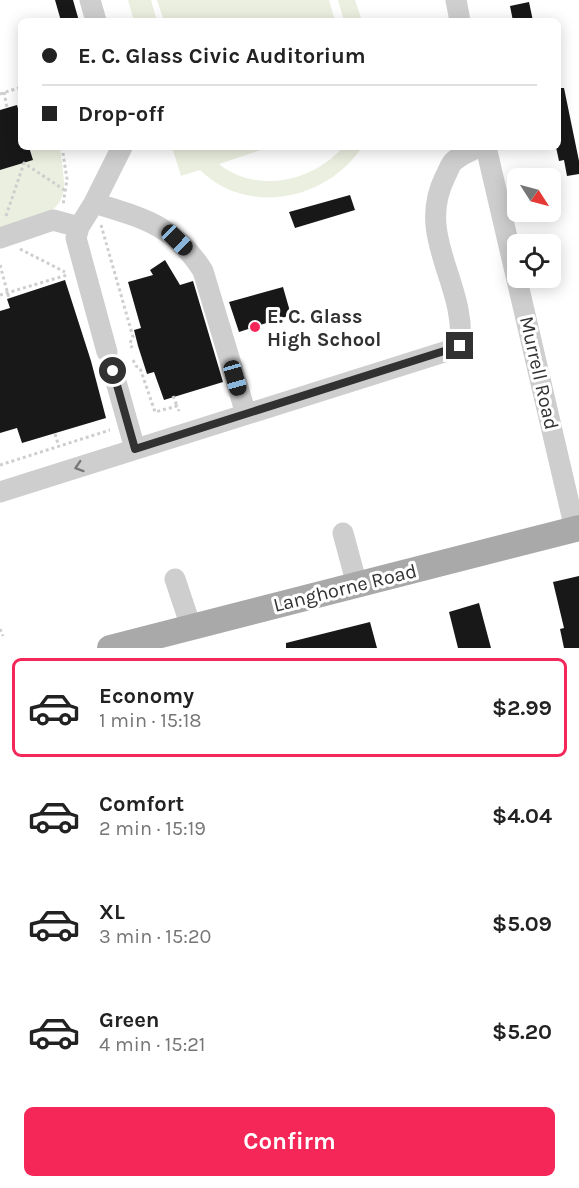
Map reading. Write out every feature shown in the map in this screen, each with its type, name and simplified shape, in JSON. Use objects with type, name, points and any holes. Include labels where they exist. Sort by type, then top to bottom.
[{"type":"main road","name":"Langhorne Road","points":[[110,648],[577,529]]},
{"type":"street","points":[[90,0],[95,18]]},
{"type":"street","points":[[456,0],[459,18]]},
{"type":"street","points":[[69,224],[94,203],[120,150]]},
{"type":"street","points":[[0,492],[460,346],[462,329],[459,308],[435,229],[434,214],[439,189],[453,161],[473,150]]},
{"type":"street","name":"Murrell Road","points":[[487,150],[577,529]]},
{"type":"street","points":[[94,203],[150,221],[193,254],[203,271],[246,414]]},
{"type":"street","points":[[2,231],[53,220],[69,224],[76,238],[135,449]]},
{"type":"street","points":[[344,533],[357,585]]},
{"type":"street","points":[[175,579],[191,627]]},
{"type":"path","points":[[7,108],[2,93],[18,88]]},
{"type":"path","points":[[62,150],[67,179],[69,224]]},
{"type":"path","points":[[2,231],[24,163],[66,191]]},
{"type":"path","points":[[94,203],[133,337],[130,343],[132,348]]},
{"type":"path","points":[[0,295],[69,274],[20,249]]},
{"type":"path","points":[[0,266],[9,298]]},
{"type":"path","points":[[133,360],[140,368],[155,412],[178,408],[173,396]]},
{"type":"path","points":[[0,465],[116,428]]},
{"type":"path","points":[[55,434],[59,447]]},
{"type":"path","points":[[0,629],[3,636]]},
{"type":"green space","points":[[128,0],[151,0],[156,18],[133,18]]},
{"type":"green space","points":[[157,0],[329,0],[334,18],[163,18]]},
{"type":"green space","points":[[338,0],[355,0],[361,18],[343,18]]},
{"type":"green space","points":[[30,150],[60,150],[64,185],[58,205],[41,217],[0,230],[0,170],[33,160]]},
{"type":"green space","points":[[173,150],[261,150],[219,164],[250,179],[267,181],[300,176],[316,169],[340,150],[360,150],[347,165],[329,180],[308,190],[286,196],[263,197],[241,194],[219,185],[200,170],[181,176]]},
{"type":"building","points":[[55,0],[73,0],[78,18],[60,18]]},
{"type":"building","points":[[529,2],[532,18],[512,18],[510,6]]},
{"type":"building","points":[[561,88],[564,88],[579,161],[579,174],[567,176],[564,160],[559,161],[557,150],[561,150]]},
{"type":"building","points":[[17,105],[18,150],[30,150],[33,160],[0,170],[0,110]]},
{"type":"building","points":[[350,195],[355,210],[295,228],[289,212]]},
{"type":"building","points":[[165,260],[180,285],[193,281],[223,382],[164,400],[154,372],[147,374],[138,346],[134,330],[141,328],[128,282],[153,275],[150,270]]},
{"type":"building","points":[[65,280],[91,361],[106,418],[22,443],[17,428],[0,433],[0,311],[10,308],[7,299]]},
{"type":"building","points":[[283,287],[291,315],[239,332],[229,302]]},
{"type":"building","points":[[579,576],[579,648],[564,648],[560,629],[564,628],[553,582]]},
{"type":"building","points":[[479,603],[491,648],[458,648],[449,612]]},
{"type":"building","points":[[370,622],[377,648],[286,648],[286,643]]},
{"type":"place","name":"E. C. Glass High School","points":[[255,327]]},
{"type":"route","points":[[113,371],[135,449],[460,346]]}]
